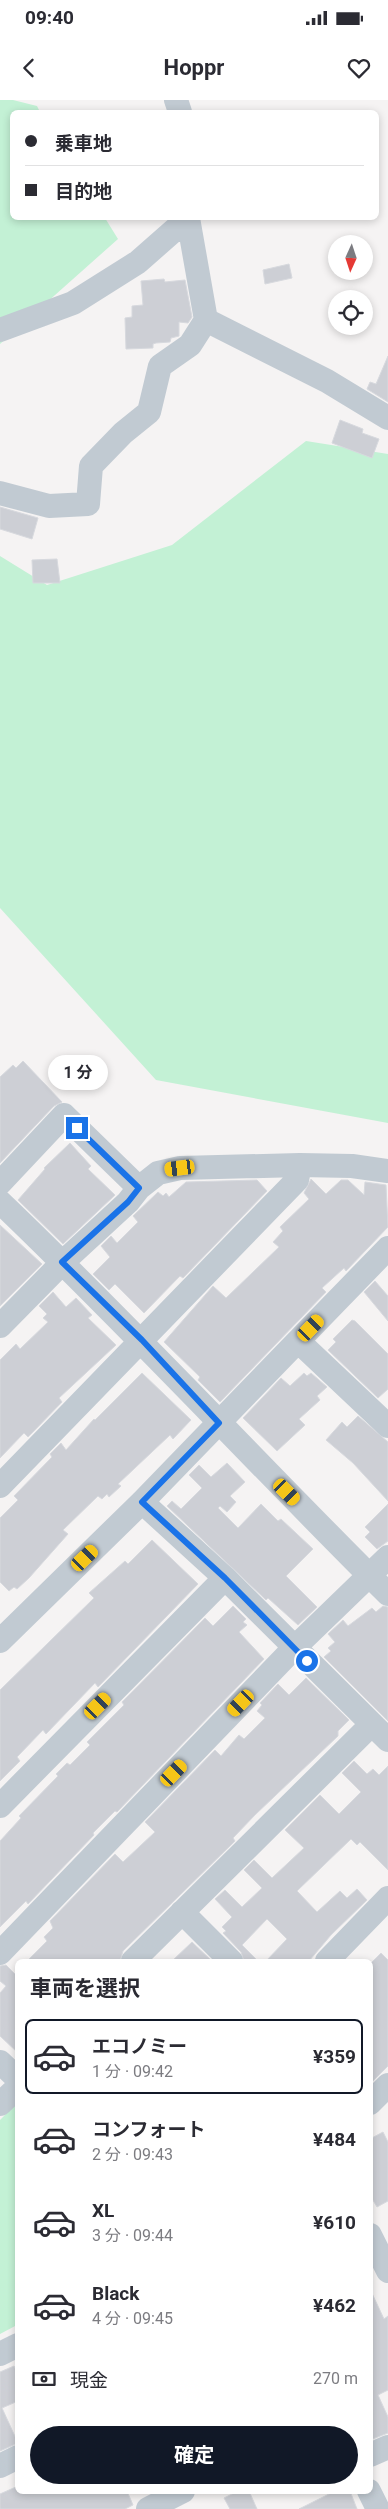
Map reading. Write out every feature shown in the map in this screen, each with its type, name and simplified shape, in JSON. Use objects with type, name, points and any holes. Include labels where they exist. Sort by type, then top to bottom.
[{"type":"street","points":[[0,330],[72,303],[138,262],[186,220]]},
{"type":"street","points":[[0,493],[49,506],[88,504],[91,466],[123,434],[149,412],[160,366],[190,345],[206,320],[188,220]]},
{"type":"street","points":[[206,320],[327,381],[388,418]]},
{"type":"street","points":[[0,1183],[64,1115],[139,1188]]},
{"type":"street","points":[[0,1486],[297,1180],[300,1165]]},
{"type":"street","points":[[0,1326],[62,1262],[128,1202],[139,1188],[165,1170],[300,1165],[352,1166],[388,1171]]},
{"type":"street","points":[[0,1202],[142,1340],[219,1423],[388,1594]]},
{"type":"street","points":[[0,1641],[142,1502],[388,1248]]},
{"type":"street","points":[[298,1341],[385,1417]]},
{"type":"street","points":[[135,1959],[182,1912],[380,1732],[225,1578],[142,1502]]},
{"type":"street","points":[[0,1953],[294,1648],[388,1557]]},
{"type":"street","points":[[0,1806],[225,1578]]},
{"type":"street","points":[[329,1959],[388,1898]]},
{"type":"street","points":[[182,1912],[229,1959]]},
{"type":"street","points":[[0,2062],[15,2076]]},
{"type":"street","points":[[373,2099],[388,2085]]},
{"type":"street","points":[[0,2104],[15,2090]]},
{"type":"street","points":[[373,2241],[388,2272]]},
{"type":"street","points":[[0,2354],[15,2346]]},
{"type":"street","points":[[373,2454],[388,2447]]},
{"type":"street","points":[[0,2466],[15,2458]]},
{"type":"street","points":[[148,2509],[177,2494]]},
{"type":"street","points":[[370,2494],[378,2509]]},
{"type":"green space","points":[[0,100],[13,100],[37,106],[39,110],[10,110],[10,220],[106,220],[118,239],[0,344]]},
{"type":"green space","points":[[306,441],[388,454],[388,1123],[156,1080],[0,908],[0,556],[47,585],[172,545]]},
{"type":"green space","points":[[15,2105],[15,2326],[0,2334],[0,2120]]},
{"type":"building","points":[[289,264],[292,278],[265,284],[263,270]]},
{"type":"building","points":[[164,279],[165,282],[185,280],[192,317],[188,323],[179,322],[179,336],[171,338],[170,342],[153,344],[153,348],[126,349],[125,318],[132,317],[132,306],[143,305],[141,281]]},
{"type":"building","points":[[388,356],[388,402],[367,389],[370,382],[376,384]]},
{"type":"building","points":[[340,420],[363,429],[362,433],[379,439],[372,458],[332,443]]},
{"type":"building","points":[[0,507],[38,518],[32,539],[0,529]]},
{"type":"building","points":[[57,559],[60,583],[33,583],[32,560]]},
{"type":"building","points":[[23,1061],[62,1102],[54,1106],[0,1163],[0,1077],[13,1065],[16,1068]]},
{"type":"building","points":[[70,1143],[91,1166],[88,1169],[115,1195],[63,1244],[18,1200],[44,1168]]},
{"type":"building","points":[[311,1179],[326,1194],[341,1180],[348,1180],[364,1195],[365,1182],[386,1185],[388,1227],[346,1271],[344,1268],[322,1288],[326,1292],[220,1402],[198,1380],[200,1377],[164,1342],[213,1286],[226,1298],[279,1247],[273,1242],[283,1231],[280,1227],[309,1199],[304,1193]]},
{"type":"building","points":[[257,1180],[267,1191],[183,1278],[180,1276],[144,1313],[115,1284],[109,1290],[93,1274],[110,1257],[101,1246],[111,1236],[117,1243],[138,1222],[133,1216],[158,1192],[163,1196],[166,1193],[169,1197],[186,1182]]},
{"type":"building","points":[[0,1225],[42,1264],[0,1306]]},
{"type":"building","points":[[375,1281],[388,1296],[388,1321],[364,1292]]},
{"type":"building","points":[[53,1292],[66,1307],[76,1298],[92,1315],[88,1318],[116,1345],[59,1398],[62,1402],[28,1437],[24,1433],[0,1458],[0,1360],[16,1344],[20,1349],[48,1322],[43,1318],[47,1314],[39,1306]]},
{"type":"building","points":[[352,1320],[388,1354],[388,1389],[378,1398],[328,1350],[336,1342],[333,1339]]},
{"type":"building","points":[[142,1373],[191,1420],[173,1439],[170,1435],[118,1484],[121,1486],[109,1497],[107,1494],[102,1499],[98,1496],[63,1530],[68,1534],[29,1578],[17,1589],[14,1587],[9,1591],[0,1582],[0,1518],[18,1500],[14,1496],[52,1457],[50,1454],[61,1443],[66,1450],[94,1419]]},
{"type":"building","points":[[304,1373],[307,1376],[311,1373],[327,1387],[317,1396],[320,1400],[299,1419],[305,1425],[277,1451],[243,1418],[281,1378],[290,1386]]},
{"type":"building","points":[[358,1416],[388,1442],[388,1501],[353,1463],[326,1440],[342,1422],[347,1427]]},
{"type":"building","points":[[227,1463],[245,1482],[230,1496],[236,1502],[227,1512],[220,1506],[218,1508],[238,1528],[261,1504],[278,1521],[281,1519],[313,1549],[286,1576],[317,1607],[298,1625],[268,1598],[266,1600],[167,1506],[172,1501],[181,1509],[202,1488],[189,1475],[199,1465],[211,1477]]},
{"type":"building","points":[[388,1504],[388,1541],[377,1549],[365,1537],[370,1532],[365,1527]]},
{"type":"building","points":[[152,1540],[198,1584],[98,1687],[95,1683],[46,1734],[43,1730],[17,1757],[20,1761],[0,1781],[0,1690],[94,1598],[89,1593],[125,1561],[128,1564]]},
{"type":"building","points":[[233,1606],[246,1619],[243,1622],[247,1625],[239,1632],[264,1659],[117,1812],[115,1811],[93,1833],[94,1835],[28,1904],[26,1901],[0,1927],[0,1841],[21,1818],[19,1816],[58,1776],[56,1774],[67,1763],[70,1765],[90,1745],[87,1742],[124,1705],[122,1702],[205,1618],[213,1626]]},
{"type":"building","points":[[383,1606],[388,1607],[388,1721],[324,1657],[331,1651],[328,1648],[335,1642],[328,1634],[343,1620],[348,1626],[372,1608],[376,1612]]},
{"type":"building","points":[[306,1678],[349,1720],[338,1731],[338,1736],[255,1815],[233,1838],[235,1841],[123,1951],[121,1959],[29,1959],[47,1941],[44,1937],[53,1928],[50,1921],[115,1854],[123,1862],[155,1832],[145,1822],[215,1750],[221,1756],[239,1735],[244,1739],[265,1718],[257,1711],[262,1705],[260,1703],[278,1684],[289,1695]]},
{"type":"building","points":[[354,1761],[367,1774],[373,1769],[379,1775],[388,1766],[388,1870],[360,1842],[357,1845],[351,1839],[297,1891],[317,1912],[340,1891],[347,1898],[357,1889],[367,1900],[331,1935],[311,1959],[268,1959],[287,1939],[267,1919],[242,1945],[256,1959],[243,1959],[241,1952],[223,1933],[226,1931],[222,1927],[232,1917],[215,1899],[225,1890],[242,1907],[262,1888],[244,1870],[254,1860],[272,1878],[304,1848],[285,1830],[320,1795],[339,1814],[361,1792],[342,1773]]},
{"type":"building","points":[[192,1942],[210,1959],[174,1959]]},
{"type":"building","points":[[381,1953],[388,1960],[388,2066],[373,2081],[373,1961]]},
{"type":"building","points":[[6,1965],[15,1974],[15,2050],[0,2036],[0,1993],[6,1986],[0,1981],[0,1966]]},
{"type":"building","points":[[383,2132],[388,2142],[388,2201],[377,2207],[373,2200],[373,2137]]},
{"type":"building","points":[[373,2295],[384,2319],[388,2316],[388,2390],[378,2395],[388,2417],[388,2433],[373,2439]]},
{"type":"building","points":[[14,2366],[15,2368],[15,2402],[2,2408],[15,2436],[15,2444],[0,2451],[0,2372]]},
{"type":"building","points":[[15,2487],[15,2494],[128,2494],[133,2505],[125,2509],[0,2509],[0,2494]]},
{"type":"building","points":[[232,2494],[250,2494],[257,2509],[230,2509],[224,2498]]},
{"type":"building","points":[[329,2494],[351,2494],[357,2509],[299,2509]]},
{"type":"route","points":[[77,1128],[139,1188],[128,1202],[62,1262],[142,1340],[219,1423],[142,1502],[225,1578],[307,1661]]}]
